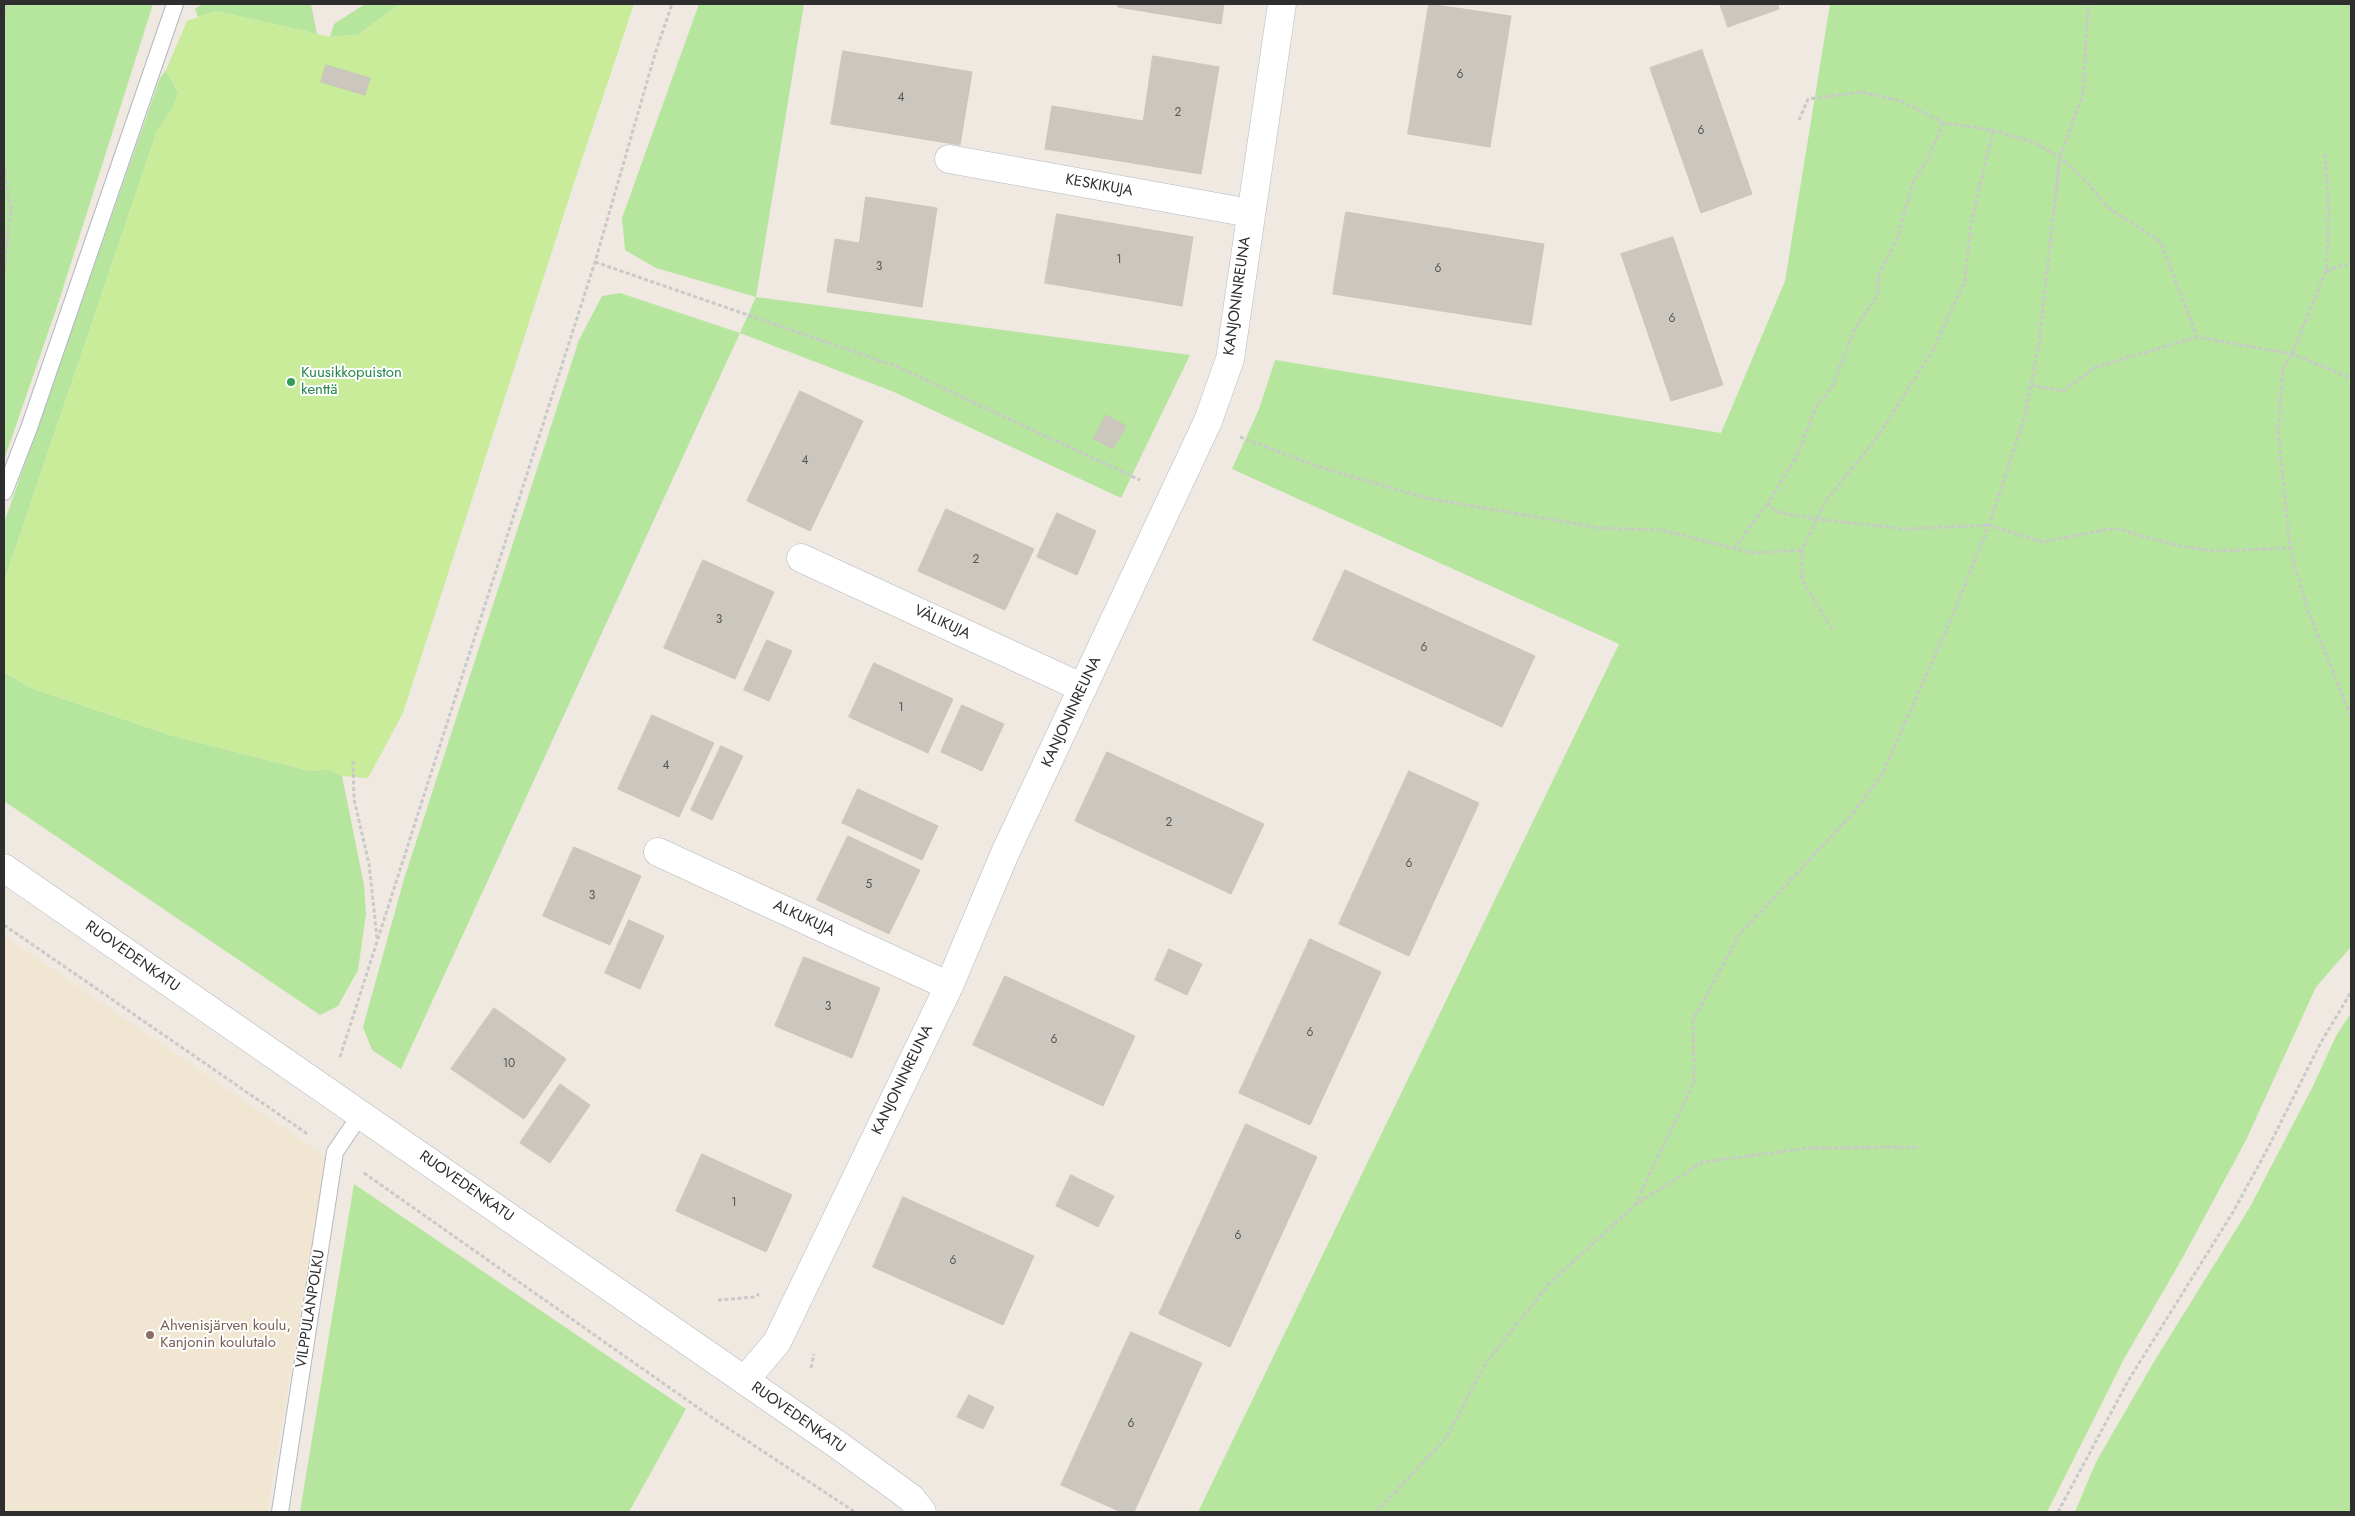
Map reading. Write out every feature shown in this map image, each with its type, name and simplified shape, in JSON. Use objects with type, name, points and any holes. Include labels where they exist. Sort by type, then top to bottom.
[{"type":"street","name":"KANJONINREUNA","points":[[745,1380],[777,1342],[949,986],[1006,853],[1208,420],[1230,359],[1282,4]]},
{"type":"street","name":"KESKIKUJA","points":[[949,159],[1250,213]]},
{"type":"street","name":"VÄLIKUJA","points":[[801,558],[1083,688]]},
{"type":"street","name":"ALKUKUJA","points":[[658,852],[949,986]]},
{"type":"street","name":"RUOVEDENKATU","points":[[4,868],[745,1380],[912,1498],[922,1512]]},
{"type":"lane","points":[[4,492],[29,428],[176,4]]},
{"type":"lane","name":"VILPPULANPOLKU","points":[[280,1512],[335,1152],[361,1114]]},
{"type":"path","points":[[4,12],[7,4]]},
{"type":"path","points":[[328,1091],[378,941],[595,262],[655,54],[672,4]]},
{"type":"path","points":[[2055,199],[2060,157],[2083,94],[2088,4]]},
{"type":"path","points":[[1799,120],[1808,99],[1862,92],[1900,101],[1943,123],[1993,130],[2032,142],[2060,157],[2088,183],[2107,207],[2160,241],[2197,337]]},
{"type":"path","points":[[1734,549],[1768,503],[1797,456],[1815,408],[1832,387],[1855,328],[1878,294],[1878,276],[1898,237],[1913,182],[1929,157],[1943,123]]},
{"type":"path","points":[[1832,629],[1802,580],[1802,550],[1825,502],[1878,436],[1933,350],[1961,290],[1965,281],[1971,223],[1993,130]]},
{"type":"path","points":[[2325,154],[2329,210],[2326,271],[2292,354],[2283,370],[2278,431],[2290,548],[2307,608],[2351,716]]},
{"type":"path","points":[[1636,1205],[1694,1082],[1693,1020],[1739,936],[1853,813],[1883,773],[1952,620],[1989,525],[2025,414],[2039,343],[2060,157]]},
{"type":"path","points":[[4,167],[11,209],[4,272]]},
{"type":"path","points":[[595,262],[898,367],[1144,482],[1170,499]]},
{"type":"path","points":[[2326,271],[2351,263]]},
{"type":"path","points":[[2030,384],[2063,391],[2096,367],[2197,337],[2292,354],[2351,378]]},
{"type":"path","points":[[1208,420],[1240,437],[1319,466],[1426,498],[1600,528],[1662,530],[1753,553],[1802,550]]},
{"type":"path","points":[[1768,503],[1776,512],[1816,519],[1906,529],[1989,525],[2042,542],[2114,528],[2174,545],[2212,551],[2290,548]]},
{"type":"path","points":[[353,761],[354,799],[369,864],[378,941]]},
{"type":"path","points":[[4,925],[335,1152],[714,1418],[855,1512]]},
{"type":"path","points":[[2058,1512],[2128,1382],[2233,1212],[2320,1044],[2351,992]]},
{"type":"path","points":[[1376,1512],[1446,1438],[1485,1364],[1549,1284],[1636,1205],[1703,1162],[1809,1148],[1919,1147]]},
{"type":"shaded area","name":"Ahvenisjärven koulu, Kanjonin koulutalo","points":[[4,936],[327,1158],[267,1512],[4,1512]]},
{"type":"green space","points":[[4,4],[153,4],[59,301],[4,460]]},
{"type":"green space","points":[[202,4],[311,4],[317,34],[216,11],[198,17],[195,9]]},
{"type":"green space","points":[[365,4],[400,4],[358,35],[330,37],[334,24]]},
{"type":"green space","name":"Kuusikkopuiston kenttä","points":[[400,4],[634,4],[574,183],[403,713],[368,778],[342,776],[329,769],[311,771],[173,736],[31,688],[4,672],[4,582],[157,131],[173,107],[178,91],[166,70],[187,21],[216,11],[330,37],[358,35]]},
{"type":"green space","points":[[699,4],[804,4],[756,297],[656,268],[625,250],[622,218]]},
{"type":"green space","points":[[1830,4],[2351,4],[2351,947],[2316,987],[2246,1140],[2183,1257],[2124,1359],[2047,1512],[1198,1512],[1619,644],[1232,469],[1259,409],[1275,360],[1721,433],[1785,281]]},
{"type":"green space","points":[[166,70],[178,92],[173,107],[157,131],[4,582],[4,523],[160,78]]},
{"type":"green space","points":[[620,293],[740,333],[401,1069],[372,1050],[363,1027],[404,879],[579,340],[602,296]]},
{"type":"green space","points":[[756,297],[1190,355],[1121,498],[894,392],[740,333]]},
{"type":"green space","points":[[4,672],[31,688],[173,736],[311,771],[329,769],[342,776],[364,885],[366,914],[358,970],[338,1006],[320,1015],[4,801]]},
{"type":"green space","points":[[2351,1013],[2351,1512],[2075,1512],[2096,1462],[2155,1360],[2250,1207],[2313,1086],[2336,1036]]},
{"type":"green space","points":[[354,1184],[686,1409],[629,1512],[300,1512]]},
{"type":"building","points":[[1118,4],[1224,4],[1221,24],[1118,7]]},
{"type":"building","points":[[1429,4],[1511,16],[1490,147],[1408,134]]},
{"type":"building","points":[[1720,4],[1778,4],[1779,9],[1728,27]]},
{"type":"building","points":[[1702,50],[1752,194],[1701,213],[1650,68]]},
{"type":"building","points":[[843,51],[972,72],[960,145],[831,124]]},
{"type":"building","points":[[1153,56],[1219,67],[1201,174],[1045,149],[1052,106],[1143,121]]},
{"type":"building","points":[[326,65],[370,78],[365,95],[321,82]]},
{"type":"building","points":[[866,197],[937,208],[922,307],[827,292],[835,239],[859,243]]},
{"type":"building","points":[[1346,212],[1544,244],[1531,325],[1333,294]]},
{"type":"building","points":[[1057,214],[1193,237],[1182,306],[1045,283]]},
{"type":"building","points":[[1673,237],[1723,385],[1671,401],[1621,254]]},
{"type":"building","points":[[800,391],[863,421],[810,531],[747,501]]},
{"type":"building","points":[[1106,415],[1126,426],[1113,449],[1094,439]]},
{"type":"building","points":[[946,509],[1034,549],[1005,610],[918,571]]},
{"type":"building","points":[[1057,513],[1096,531],[1077,575],[1037,557]]},
{"type":"building","points":[[703,560],[774,592],[735,679],[664,648]]},
{"type":"building","points":[[1345,570],[1535,656],[1502,727],[1313,640]]},
{"type":"building","points":[[767,640],[792,651],[769,701],[744,690]]},
{"type":"building","points":[[874,663],[953,699],[928,753],[849,717]]},
{"type":"building","points":[[962,705],[1004,724],[982,771],[941,752]]},
{"type":"building","points":[[652,715],[714,743],[679,817],[618,789]]},
{"type":"building","points":[[721,746],[743,756],[712,820],[691,810]]},
{"type":"building","points":[[1107,752],[1264,824],[1231,894],[1075,821]]},
{"type":"building","points":[[1409,771],[1479,803],[1409,956],[1339,924]]},
{"type":"building","points":[[858,789],[938,826],[922,860],[842,823]]},
{"type":"building","points":[[848,836],[920,870],[889,934],[817,900]]},
{"type":"building","points":[[574,847],[641,876],[610,945],[543,916]]},
{"type":"building","points":[[629,920],[664,936],[640,989],[605,973]]},
{"type":"building","points":[[1310,939],[1381,972],[1310,1125],[1239,1093]]},
{"type":"building","points":[[1169,949],[1202,964],[1187,995],[1155,980]]},
{"type":"building","points":[[804,957],[880,988],[852,1058],[775,1026]]},
{"type":"building","points":[[1005,976],[1135,1036],[1103,1106],[973,1045]]},
{"type":"building","points":[[494,1008],[566,1059],[524,1119],[451,1069]]},
{"type":"building","points":[[560,1084],[590,1105],[550,1163],[520,1143]]},
{"type":"building","points":[[1246,1124],[1317,1157],[1230,1347],[1159,1314]]},
{"type":"building","points":[[702,1154],[792,1195],[766,1252],[676,1211]]},
{"type":"building","points":[[1071,1175],[1114,1196],[1098,1227],[1056,1206]]},
{"type":"building","points":[[903,1197],[1034,1256],[1003,1325],[873,1267]]},
{"type":"building","points":[[1131,1332],[1202,1363],[1134,1512],[1121,1512],[1061,1485]]},
{"type":"building","points":[[969,1395],[994,1407],[983,1429],[957,1417]]},
{"type":"place","name":"Kuusikkopuiston kenttä","points":[[291,382]]},
{"type":"place","name":"Ahvenisjärven koulu, Kanjonin koulutalo","points":[[150,1335]]}]
